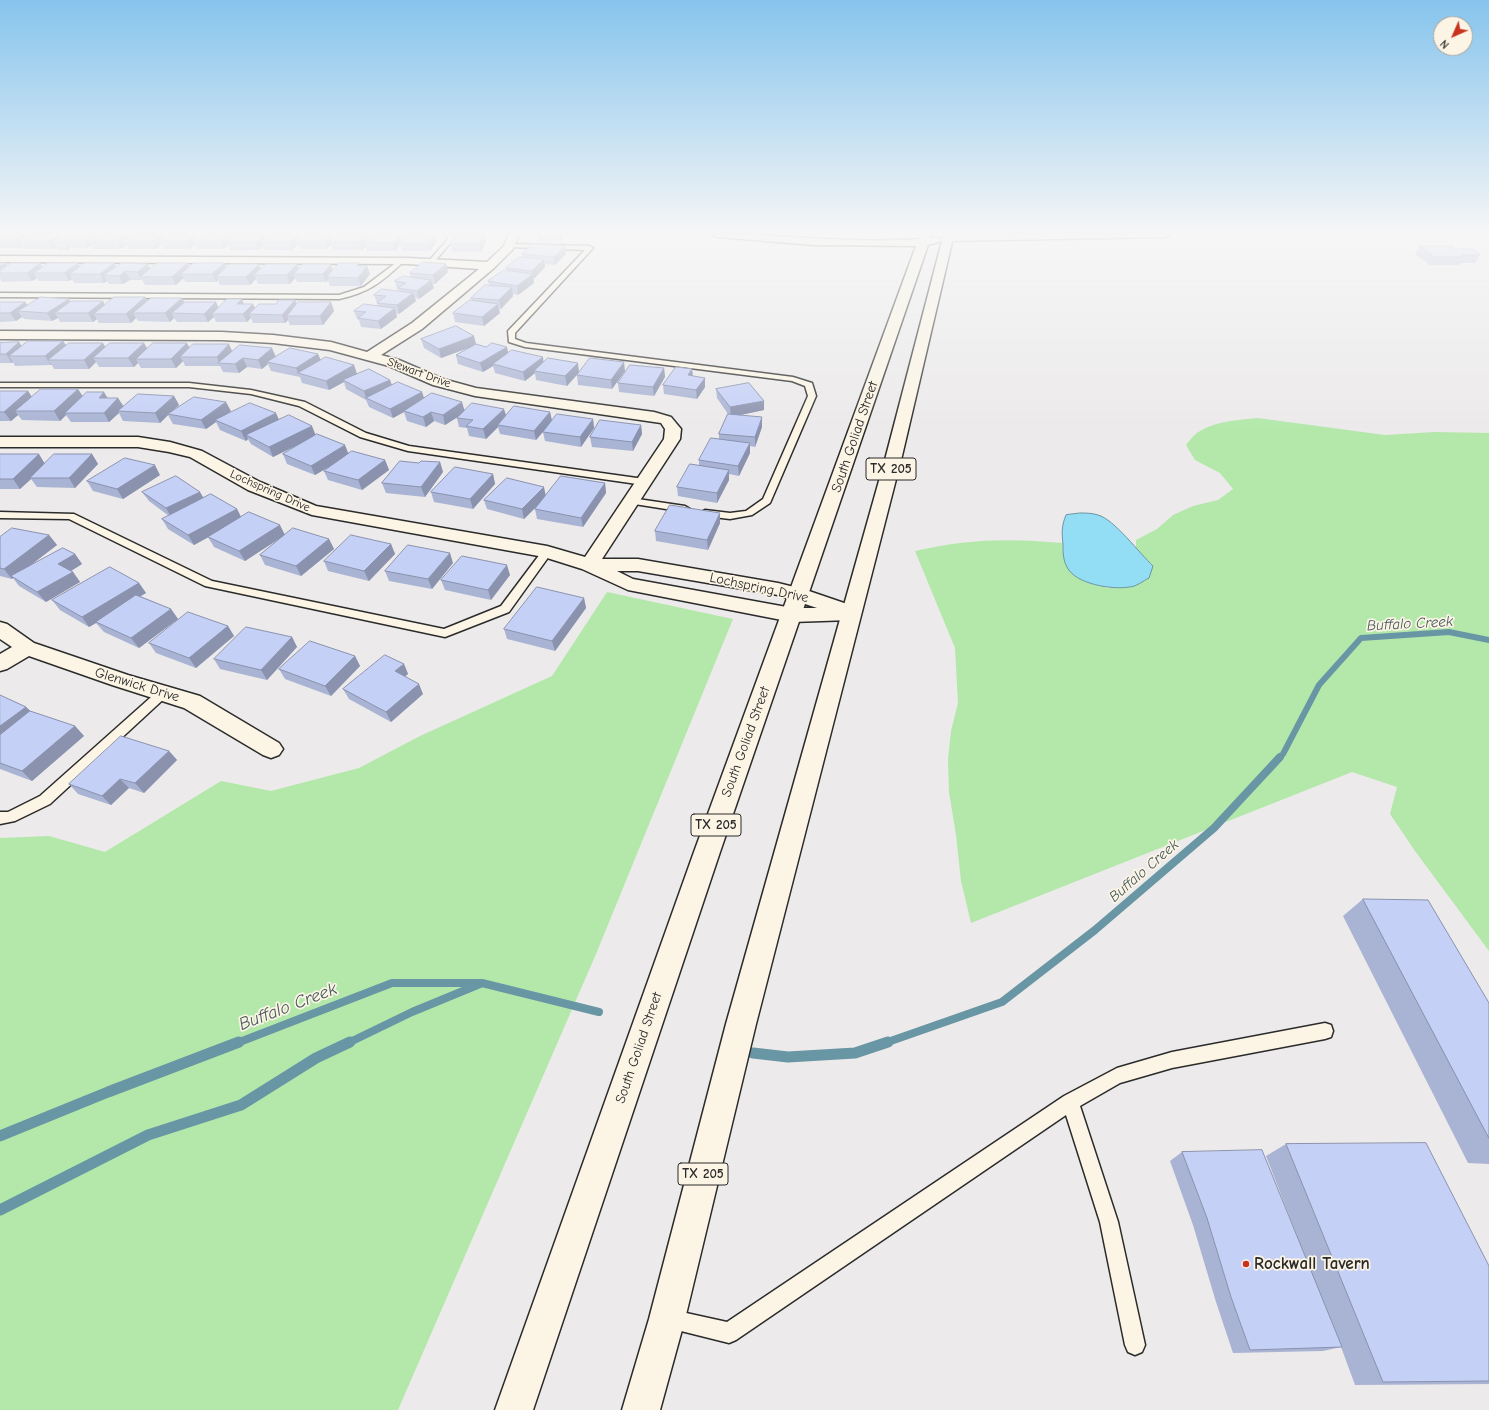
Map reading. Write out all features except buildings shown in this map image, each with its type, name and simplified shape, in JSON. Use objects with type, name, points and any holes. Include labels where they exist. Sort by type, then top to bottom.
[{"type":"street","points":[[370,356],[417,326],[449,300]]},
{"type":"street","name":"South Goliad Street","points":[[514,1410],[707,852],[795,604],[913,300]]},
{"type":"street","name":"TX 205","points":[[641,1410],[667,1318],[735,1047],[894,456],[925,300]]},
{"type":"street","name":"Stewart Drive","points":[[0,335],[259,338],[331,346],[394,363],[438,382],[475,392],[654,417],[666,420],[673,429],[672,439],[589,565]]},
{"type":"street","name":"Lochspring Drive","points":[[0,442],[138,442],[170,447],[196,454],[254,486],[312,510],[547,552],[589,565],[628,584],[795,604],[851,613]]},
{"type":"street","name":"Glenwick Drive","points":[[0,629],[27,648],[192,702],[271,749]]},
{"type":"street","points":[[0,664],[27,648]]},
{"type":"lane","points":[[541,300],[511,332],[512,340],[525,345],[793,379],[809,386],[812,396],[767,502],[749,513],[730,516],[631,501]]},
{"type":"lane","points":[[0,385],[189,385],[251,392],[302,404],[363,435],[408,448],[644,482]]},
{"type":"lane","points":[[0,515],[71,516],[209,584],[445,633],[506,609],[547,552]]},
{"type":"lane","points":[[0,818],[10,817],[45,800],[162,693]]},
{"type":"lane","points":[[667,1318],[729,1332],[1070,1102],[1117,1076],[1172,1060],[1324,1031]]},
{"type":"lane","points":[[1070,1102],[1109,1222],[1136,1345]]},
{"type":"green space","points":[[1258,418],[1385,435],[1435,432],[1489,433],[1489,951],[1415,851],[1390,814],[1397,787],[1352,772],[971,923],[961,881],[949,792],[948,760],[951,731],[958,703],[955,648],[915,551],[952,544],[1006,540],[1062,543],[1064,557],[1089,583],[1108,588],[1131,587],[1153,566],[1136,549],[1136,540],[1157,529],[1173,515],[1193,506],[1218,500],[1233,489],[1220,473],[1195,460],[1186,445],[1197,433],[1211,426],[1226,422]]},
{"type":"green space","points":[[607,592],[733,619],[596,954],[398,1410],[0,1410],[0,838],[49,836],[105,852],[221,781],[271,791],[359,768],[420,736],[552,676]]},
{"type":"water","points":[[1091,513],[1098,515],[1112,523],[1153,566],[1149,578],[1132,587],[1113,588],[1086,582],[1071,573],[1067,567],[1063,553],[1062,537],[1064,519],[1066,515]]},
{"type":"waterway","name":"Buffalo Creek","points":[[1280,757],[1283,754],[1319,685],[1361,638],[1449,632],[1489,640]]},
{"type":"waterway","name":"Buffalo Creek","points":[[885,1043],[1002,1002],[1095,930],[1214,828],[1280,757]]},
{"type":"waterway","name":"Buffalo Creek","points":[[237,1043],[392,983],[482,983],[599,1012]]},
{"type":"waterway","points":[[348,1043],[412,1012],[480,984]]},
{"type":"waterway","name":"Buffalo Creek","points":[[0,1136],[108,1092],[239,1042]]},
{"type":"waterway","points":[[0,1210],[148,1135],[241,1105],[316,1058],[350,1042]]},
{"type":"waterway","name":"Buffalo Creek","points":[[753,1053],[788,1057],[855,1053],[885,1043]]},
{"type":"place","name":"Rockwall Tavern","points":[[1246,1264]]}]
